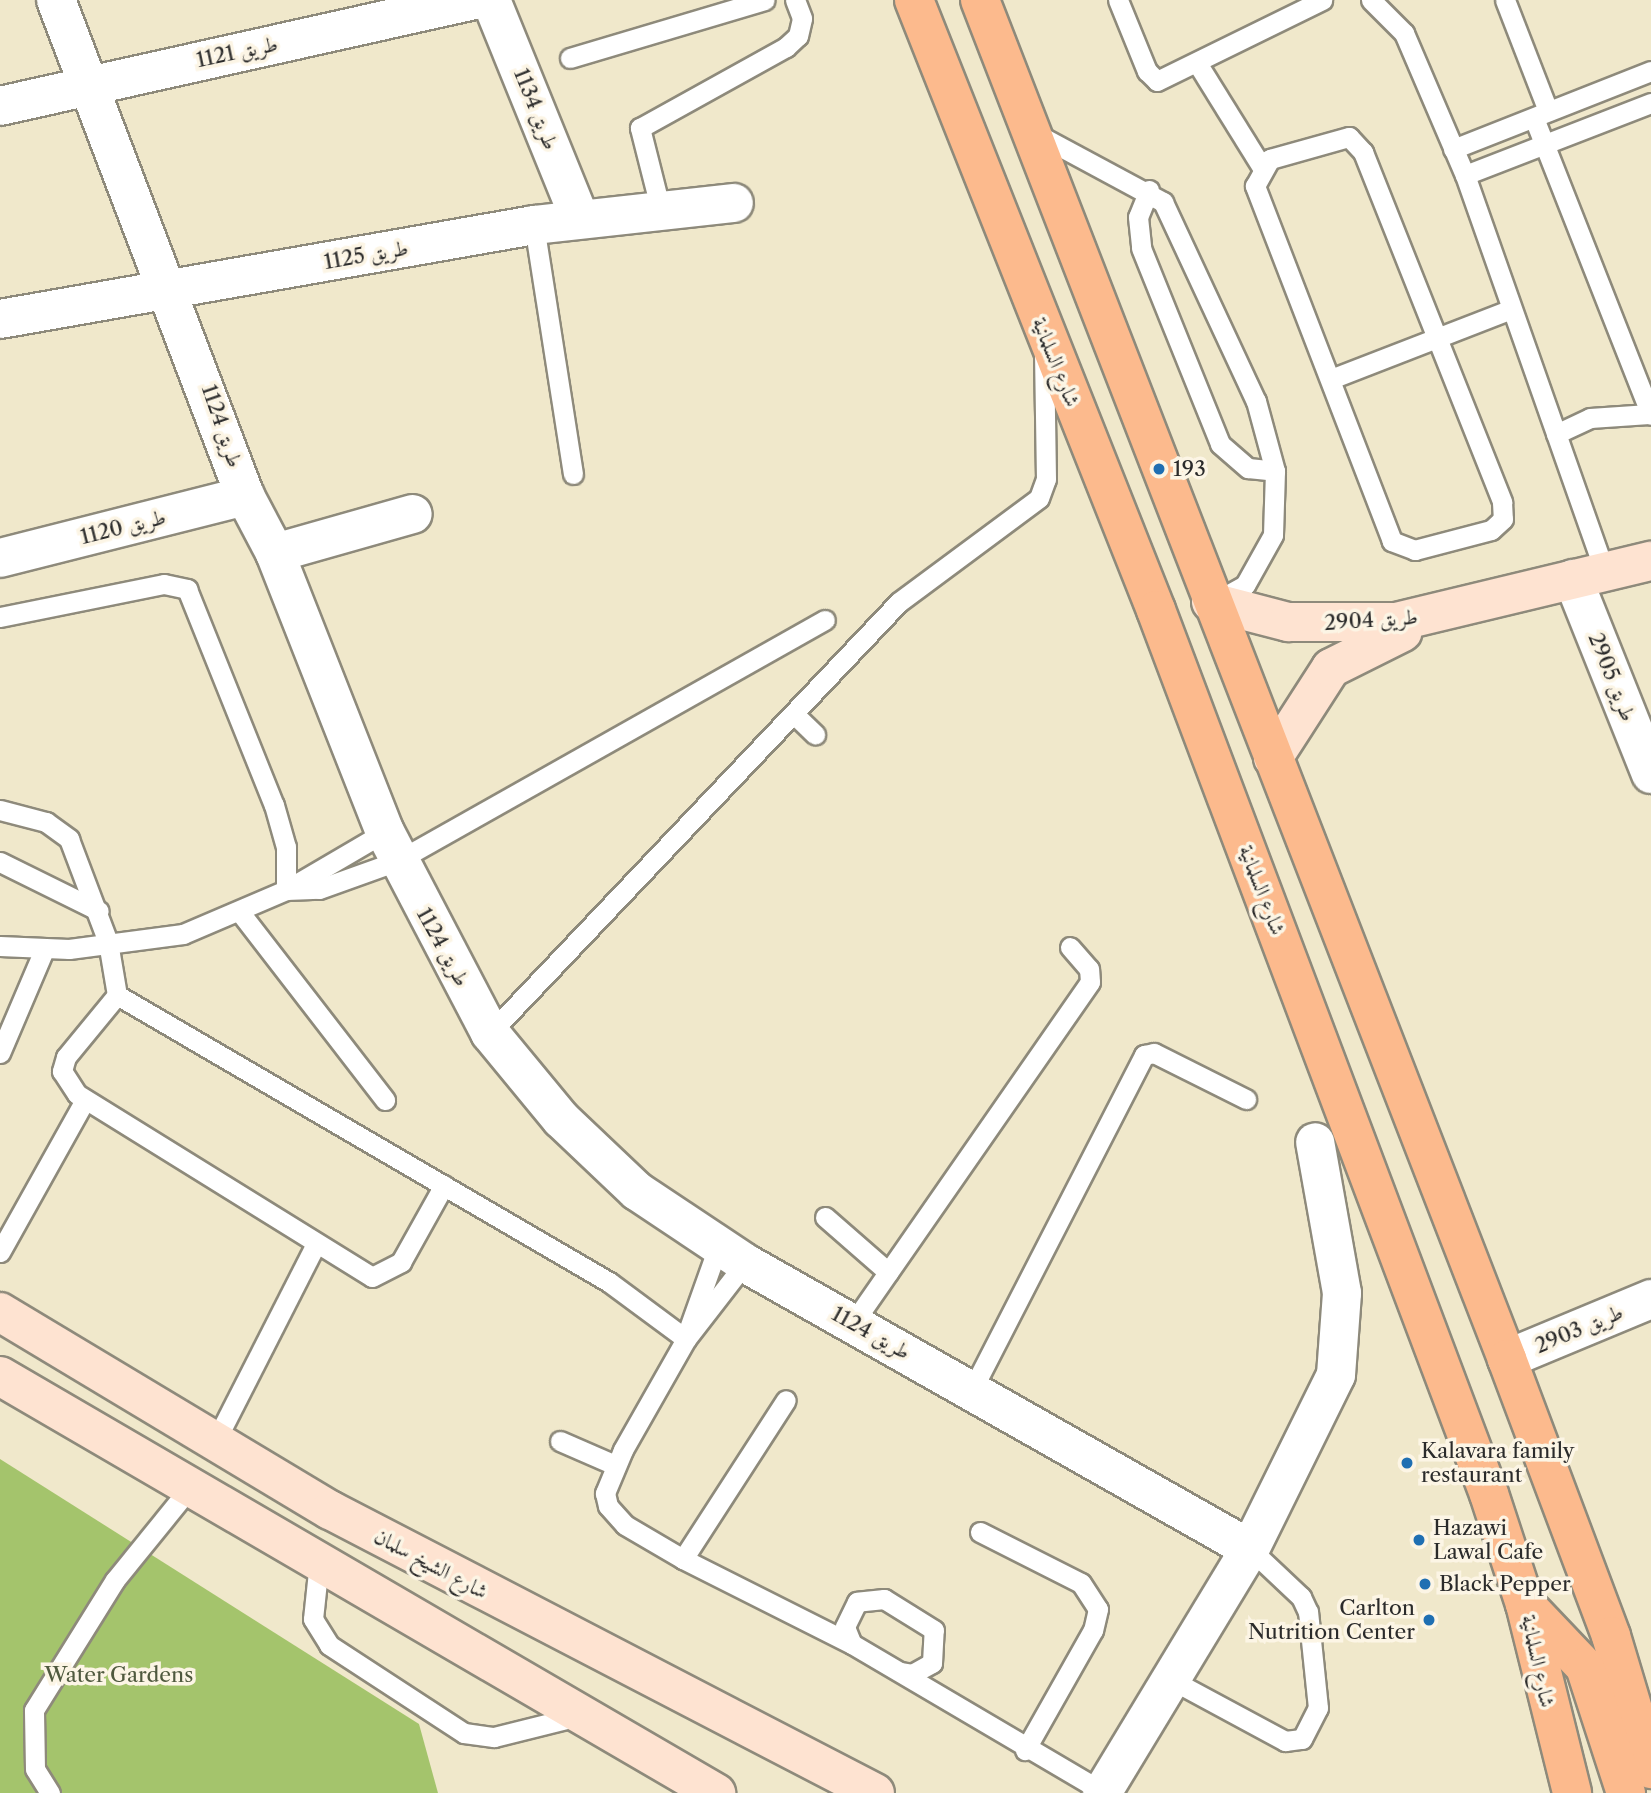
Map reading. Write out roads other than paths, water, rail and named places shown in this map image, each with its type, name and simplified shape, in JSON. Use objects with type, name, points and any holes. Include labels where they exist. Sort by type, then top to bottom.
[{"type":"main road","name":"شارع السلمانية","points":[[914,0],[1043,332],[1156,610],[1525,1604],[1549,1715],[1572,1793]]},
{"type":"main road","points":[[980,0],[1211,602],[1507,1359],[1611,1636],[1651,1769]]},
{"type":"main road","name":"طريق 2904","points":[[1211,602],[1288,622],[1342,626],[1450,612],[1651,561]]},
{"type":"main road","name":"طريق 2904","points":[[1273,758],[1331,668],[1358,650],[1450,612]]},
{"type":"main road","name":"شارع الشيخ سلمان","points":[[0,1312],[342,1517],[875,1793]]},
{"type":"main road","points":[[0,1376],[188,1490],[588,1714],[716,1793]]},
{"type":"main road","points":[[1525,1604],[1586,1667],[1626,1793]]},
{"type":"main road","points":[[1549,1715],[1549,1793]]},
{"type":"street","name":"طريق 1124","points":[[56,0],[245,496],[275,554],[391,846],[490,1033],[561,1119],[637,1191],[732,1254],[1250,1549]]},
{"type":"street","name":"طريق 1121","points":[[0,106],[475,0]]},
{"type":"street","name":"طريق 1134","points":[[491,0],[580,219]]},
{"type":"street","name":"طريق 1125","points":[[0,318],[168,291],[534,225],[734,204]]},
{"type":"street","name":"طريق 1120","points":[[0,558],[245,496]]},
{"type":"street","points":[[275,554],[413,514]]},
{"type":"street","name":"طريق 2905","points":[[1589,575],[1651,774]]},
{"type":"street","points":[[1102,1792],[1250,1549],[1336,1374],[1341,1348],[1342,1293],[1315,1142]]},
{"type":"street","name":"طريق 2903","points":[[1507,1359],[1651,1299]]},
{"type":"lane","points":[[570,58],[765,0]]},
{"type":"lane","points":[[661,211],[640,128],[786,47],[798,36],[802,18],[795,0]]},
{"type":"lane","points":[[1108,0],[1125,24],[1157,81],[1199,66],[1322,0]]},
{"type":"lane","points":[[1118,0],[1125,24]]},
{"type":"lane","points":[[1372,0],[1405,33],[1465,175],[1509,310],[1556,435],[1589,575]]},
{"type":"lane","points":[[1505,0],[1541,115],[1544,144],[1650,415],[1590,418],[1556,435]]},
{"type":"lane","points":[[1199,66],[1261,166],[1258,196],[1399,547],[1415,550],[1491,530],[1503,519],[1502,502],[1355,140],[1335,138],[1261,166]]},
{"type":"lane","points":[[1454,149],[1651,71]]},
{"type":"lane","points":[[1465,175],[1651,103]]},
{"type":"lane","points":[[1030,131],[1149,190],[1184,235],[1256,401],[1275,471],[1273,535],[1259,568],[1245,586],[1211,602]]},
{"type":"lane","points":[[1149,190],[1138,216],[1141,247],[1220,444],[1248,468],[1275,471]]},
{"type":"lane","points":[[534,225],[573,474]]},
{"type":"lane","points":[[1331,379],[1509,310]]},
{"type":"lane","points":[[490,1033],[795,715],[899,602],[1039,498],[1046,479],[1043,332]]},
{"type":"lane","points":[[0,617],[164,584],[187,589],[274,805],[286,847],[285,890]]},
{"type":"lane","points":[[285,890],[320,889],[391,846],[825,620]]},
{"type":"lane","points":[[795,715],[815,734]]},
{"type":"lane","points":[[0,810],[46,822],[69,839],[99,911],[108,942],[117,995],[66,1057],[66,1084],[85,1100],[158,1139],[362,1272],[383,1276],[401,1262],[444,1185]]},
{"type":"lane","points":[[0,946],[44,950],[183,934],[391,846]]},
{"type":"lane","points":[[0,862],[99,911]]},
{"type":"lane","points":[[239,911],[385,1100]]},
{"type":"lane","points":[[853,1323],[1090,982],[1089,969],[1070,947]]},
{"type":"lane","points":[[0,1053],[44,950]]},
{"type":"lane","points":[[117,995],[609,1282],[686,1339]]},
{"type":"lane","points":[[972,1390],[1144,1055],[1154,1053],[1246,1099]]},
{"type":"lane","points":[[0,1252],[85,1100]]},
{"type":"lane","points":[[825,1217],[888,1272]]},
{"type":"lane","points":[[216,1440],[316,1244]]},
{"type":"lane","points":[[686,1339],[732,1254]]},
{"type":"lane","points":[[732,1254],[615,1465],[605,1493],[614,1517],[683,1559],[852,1644],[1025,1750],[1102,1792]]},
{"type":"lane","points":[[683,1559],[786,1400]]},
{"type":"lane","points":[[561,1441],[615,1465]]},
{"type":"lane","points":[[50,1793],[35,1769],[34,1710],[115,1580],[188,1490]]},
{"type":"lane","points":[[979,1532],[1081,1583],[1098,1609],[1093,1630],[1025,1750]]},
{"type":"lane","points":[[1170,1679],[1285,1741],[1302,1739],[1318,1708],[1308,1612],[1301,1597],[1250,1549]]},
{"type":"lane","points":[[319,1562],[313,1619],[329,1645],[464,1733],[494,1737],[588,1714]]},
{"type":"lane","points":[[852,1644],[846,1617],[866,1597],[884,1599],[925,1622],[938,1641],[932,1663],[912,1674],[901,1672]]},
{"type":"place","name":"193","points":[[1159,469]]},
{"type":"place","name":"Kalavara family restaurant","points":[[1407,1463]]},
{"type":"place","name":"Hazawi Lawal Cafe","points":[[1419,1540]]},
{"type":"place","name":"Black Pepper","points":[[1425,1584]]},
{"type":"place","name":"Carlton Nutrition Center","points":[[1429,1620]]},
{"type":"park label","name":"Water Gardens","points":[[119,1675]]}]
